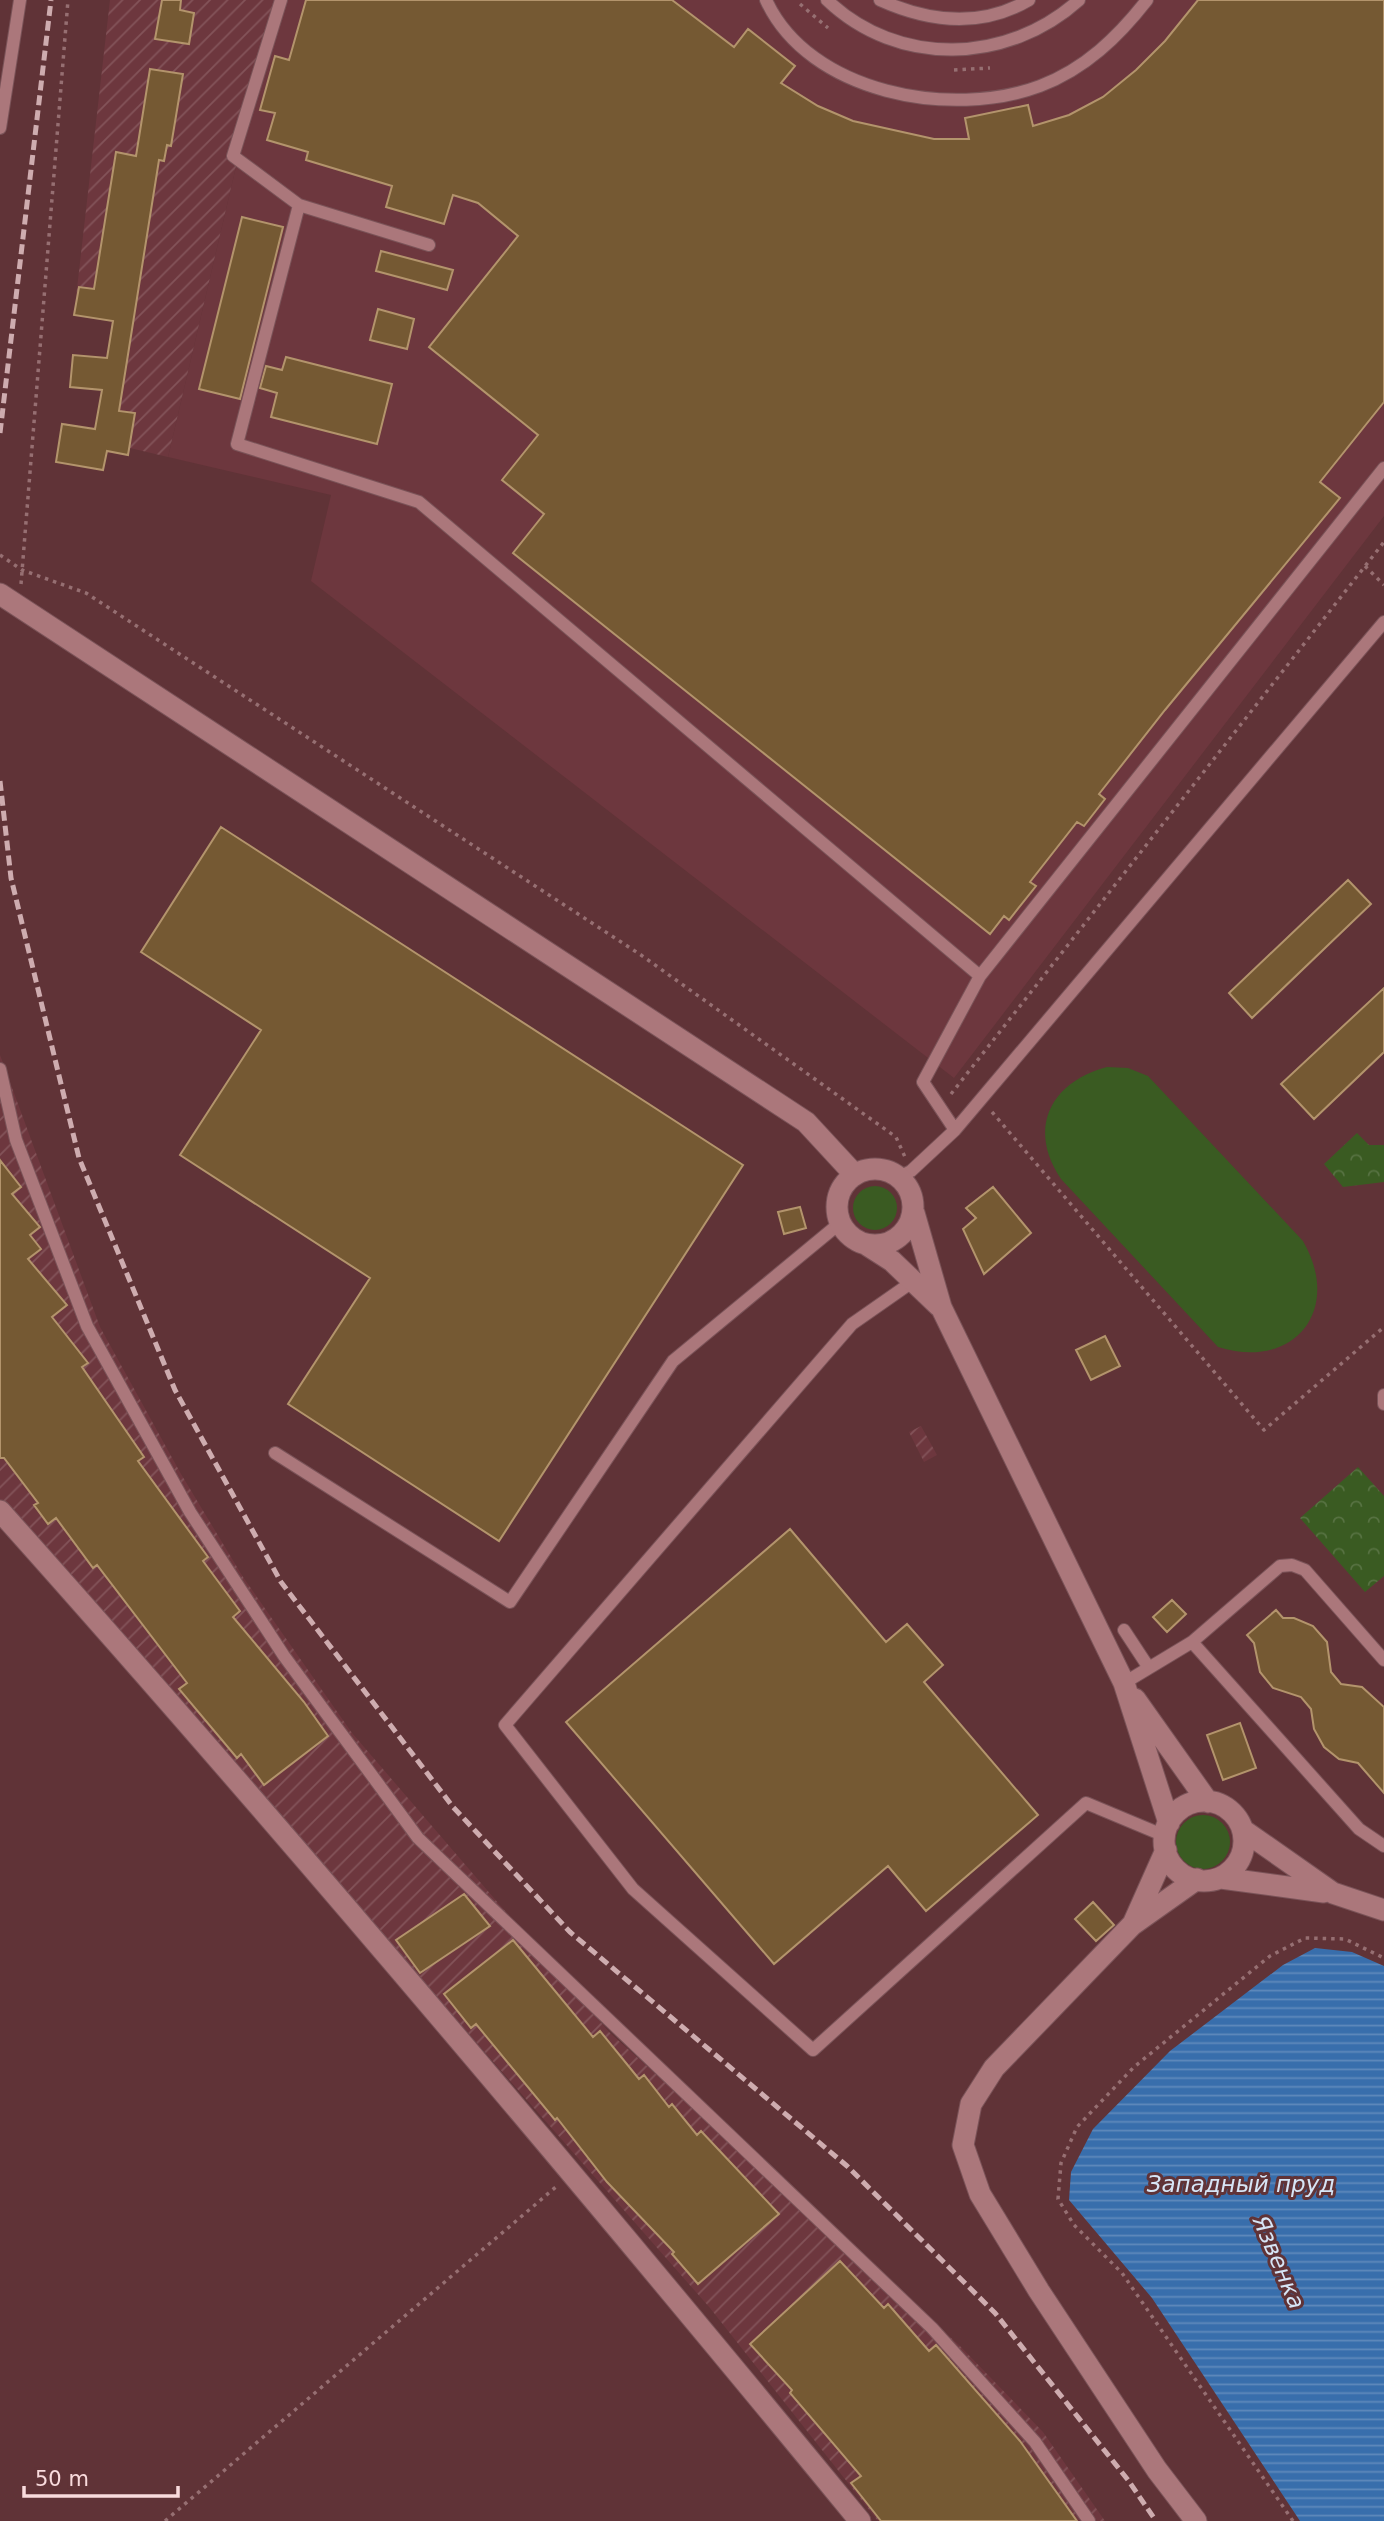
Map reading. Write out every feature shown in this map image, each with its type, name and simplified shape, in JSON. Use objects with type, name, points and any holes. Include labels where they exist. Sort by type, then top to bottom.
[{"type":"street","points":[[0,594],[806,1122],[855,1175]]},
{"type":"street","points":[[941,1307],[915,1280],[856,1240],[840,1223],[837,1202],[840,1191],[855,1175],[877,1169],[905,1174],[941,1307],[1124,1683],[1208,1802]]},
{"type":"street","points":[[867,1245],[894,1241],[905,1232],[914,1213]]},
{"type":"street","points":[[0,1511],[202,1738],[572,2173],[860,2521]]},
{"type":"street","points":[[1124,1683],[1177,1871],[1208,1881],[1221,1878],[1333,1893],[1384,1910]]},
{"type":"street","points":[[1132,1926],[1166,1837],[1184,1807],[1208,1802],[1222,1805],[1233,1813],[1243,1830],[1333,1893]]},
{"type":"street","points":[[1221,1878],[1236,1867],[1242,1855],[1243,1830]]},
{"type":"street","points":[[1196,2521],[1157,2470],[1039,2291],[980,2194],[963,2145],[971,2104],[994,2068],[1132,1926],[1197,1879]]},
{"type":"lane","points":[[0,128],[20,0]]},
{"type":"lane","points":[[281,0],[233,156],[299,205],[429,245]]},
{"type":"lane","points":[[766,0],[788,33],[836,70],[890,92],[948,101],[1007,95],[1039,86],[1066,74],[1114,39],[1147,0]]},
{"type":"lane","points":[[827,0],[840,12],[881,35],[926,48],[973,50],[1019,39],[1040,29],[1079,0]]},
{"type":"lane","points":[[880,0],[931,17],[970,20],[1008,10],[1029,0]]},
{"type":"lane","points":[[299,205],[237,444],[419,502],[980,976]]},
{"type":"lane","points":[[955,1130],[923,1082],[980,976],[1384,468]]},
{"type":"lane","points":[[905,1174],[955,1130],[979,1097],[1384,622]]},
{"type":"lane","points":[[0,1069],[16,1140],[87,1326],[197,1523],[284,1656],[418,1838],[932,2328],[1035,2442],[1090,2521]]},
{"type":"lane","points":[[275,1453],[510,1602],[673,1361],[840,1223]]},
{"type":"lane","points":[[915,1280],[852,1324],[505,1725],[633,1889],[813,2050],[1086,1803],[1166,1837]]},
{"type":"lane","points":[[1384,1395],[1384,1404]]},
{"type":"lane","points":[[1124,1683],[1192,1642],[1280,1566],[1292,1565],[1305,1570],[1384,1660]]},
{"type":"lane","points":[[1124,1630],[1149,1668]]},
{"type":"lane","points":[[1192,1642],[1359,1829],[1384,1846]]},
{"type":"path","points":[[19,608],[68,0]]},
{"type":"path","points":[[800,4],[828,28]]},
{"type":"path","points":[[954,70],[990,68]]},
{"type":"path","points":[[941,1107],[1384,542]]},
{"type":"path","points":[[0,555],[22,570],[86,593],[641,955],[896,1137],[905,1174]]},
{"type":"path","points":[[1365,566],[1384,585]]},
{"type":"path","points":[[979,1097],[1264,1430],[1384,1328]]},
{"type":"path","points":[[1293,2521],[1122,2273],[1074,2225],[1058,2199],[1061,2163],[1077,2127],[1134,2067],[1270,1956],[1305,1938],[1345,1939],[1384,1958]]},
{"type":"path","points":[[165,2521],[572,2173]]},
{"type":"shaded area","points":[[110,0],[275,0],[168,457],[130,448],[128,455],[107,452],[103,470],[56,462],[62,423],[95,429],[113,322],[74,315]]},
{"type":"shaded area","points":[[275,0],[1384,0],[1384,516],[954,1078],[311,581],[331,495],[168,457]]},
{"type":"shaded area","points":[[0,1055],[100,1327],[181,1474],[243,1577],[352,1733],[610,2033],[959,2345],[1043,2432],[1105,2521],[878,2521],[710,2308],[0,1501]]},
{"type":"shaded area","points":[[921,1426],[937,1455],[924,1462],[909,1432]]},
{"type":"green space","points":[[1107,1067],[1128,1068],[1148,1076],[1303,1241],[1314,1266],[1317,1290],[1314,1311],[1304,1329],[1289,1342],[1269,1350],[1245,1352],[1218,1347],[1061,1179],[1046,1143],[1050,1110],[1058,1096],[1071,1084],[1087,1074]]},
{"type":"green space","points":[[1357,1133],[1369,1145],[1384,1145],[1384,1182],[1343,1187],[1324,1164]]},
{"type":"green space","points":[[875,1186],[891,1192],[897,1208],[891,1224],[875,1230],[859,1224],[853,1208],[859,1192]]},
{"type":"green space","points":[[1358,1467],[1384,1496],[1384,1576],[1365,1592],[1300,1518]]},
{"type":"green space","points":[[1203,1815],[1222,1823],[1230,1842],[1222,1861],[1203,1869],[1184,1861],[1176,1842],[1184,1823]]},
{"type":"water","name":"Западный пруд","points":[[1315,1948],[1352,1952],[1384,1966],[1384,2521],[1300,2521],[1152,2298],[1069,2200],[1071,2172],[1093,2129],[1170,2051],[1283,1965]]},
{"type":"building","points":[[162,0],[181,0],[180,10],[194,13],[189,44],[155,39]]},
{"type":"building","points":[[306,0],[672,0],[734,47],[748,29],[795,66],[781,83],[818,106],[853,121],[934,139],[969,139],[965,118],[1028,105],[1033,126],[1069,115],[1103,97],[1165,41],[1198,0],[1384,0],[1384,402],[1320,482],[1340,498],[1099,794],[1105,799],[1084,826],[1077,822],[1030,882],[1036,886],[1009,920],[1004,916],[990,934],[513,553],[544,514],[502,480],[538,435],[429,347],[518,236],[478,203],[453,195],[444,224],[386,207],[392,186],[306,160],[308,152],[267,140],[275,113],[260,110],[275,56],[289,60]]},
{"type":"building","points":[[150,69],[183,74],[171,146],[167,145],[164,161],[159,160],[119,411],[135,413],[128,455],[107,451],[103,470],[56,462],[62,424],[95,429],[102,390],[70,387],[73,355],[107,358],[113,321],[74,315],[79,287],[94,289],[116,152],[136,156]]},
{"type":"building","points":[[242,217],[283,227],[240,399],[199,389]]},
{"type":"building","points":[[381,251],[453,270],[447,290],[376,271]]},
{"type":"building","points":[[378,309],[414,319],[407,349],[370,340]]},
{"type":"building","points":[[286,357],[392,384],[377,444],[271,417],[277,393],[260,388],[266,366],[282,370]]},
{"type":"building","points":[[221,827],[743,1165],[499,1541],[288,1404],[370,1278],[180,1155],[261,1030],[141,952]]},
{"type":"building","points":[[1348,880],[1371,904],[1252,1018],[1229,993]]},
{"type":"building","points":[[1384,988],[1384,1052],[1314,1119],[1281,1084]]},
{"type":"building","points":[[0,1160],[21,1187],[12,1194],[40,1227],[30,1235],[41,1249],[28,1259],[67,1305],[52,1317],[88,1363],[82,1367],[144,1457],[138,1461],[208,1557],[203,1561],[240,1611],[233,1617],[304,1702],[328,1736],[264,1785],[241,1754],[237,1758],[179,1689],[187,1683],[97,1565],[93,1568],[56,1518],[48,1524],[34,1505],[38,1503],[4,1458],[0,1458]]},
{"type":"building","points":[[993,1187],[1031,1233],[984,1274],[963,1229],[976,1218],[966,1208]]},
{"type":"building","points":[[800,1207],[806,1228],[784,1234],[778,1212]]},
{"type":"building","points":[[1105,1336],[1120,1366],[1091,1380],[1076,1350]]},
{"type":"building","points":[[790,1529],[886,1642],[907,1624],[943,1665],[924,1682],[1038,1815],[926,1911],[888,1866],[774,1964],[566,1722]]},
{"type":"building","points":[[1172,1600],[1186,1614],[1167,1632],[1153,1617]]},
{"type":"building","points":[[1276,1610],[1283,1618],[1294,1618],[1313,1626],[1327,1642],[1331,1672],[1341,1684],[1362,1687],[1384,1707],[1384,1793],[1358,1763],[1339,1759],[1324,1747],[1314,1729],[1311,1709],[1301,1697],[1273,1688],[1260,1672],[1254,1643],[1247,1635]]},
{"type":"building","points":[[1240,1723],[1256,1768],[1223,1780],[1207,1735]]},
{"type":"building","points":[[464,1894],[490,1926],[420,1973],[396,1940]]},
{"type":"building","points":[[1093,1902],[1114,1925],[1096,1941],[1075,1919]]},
{"type":"building","points":[[513,1940],[593,2037],[600,2031],[639,2079],[644,2075],[669,2107],[672,2104],[697,2135],[701,2131],[779,2214],[698,2284],[672,2254],[674,2252],[607,2182],[557,2118],[555,2120],[476,2024],[471,2028],[444,1994]]},
{"type":"building","points":[[840,2261],[884,2308],[888,2304],[929,2351],[936,2345],[1020,2441],[1077,2521],[881,2521],[851,2483],[861,2476],[790,2393],[792,2390],[750,2344]]},
{"type":"railway","points":[[0,433],[51,0]]},
{"type":"railway","points":[[0,781],[11,878],[79,1158],[175,1390],[281,1582],[453,1807],[570,1932],[847,2166],[995,2313],[1128,2480],[1156,2521]]},
{"type":"water label","name":"Язвенка","points":[[1279,2262]]}]
